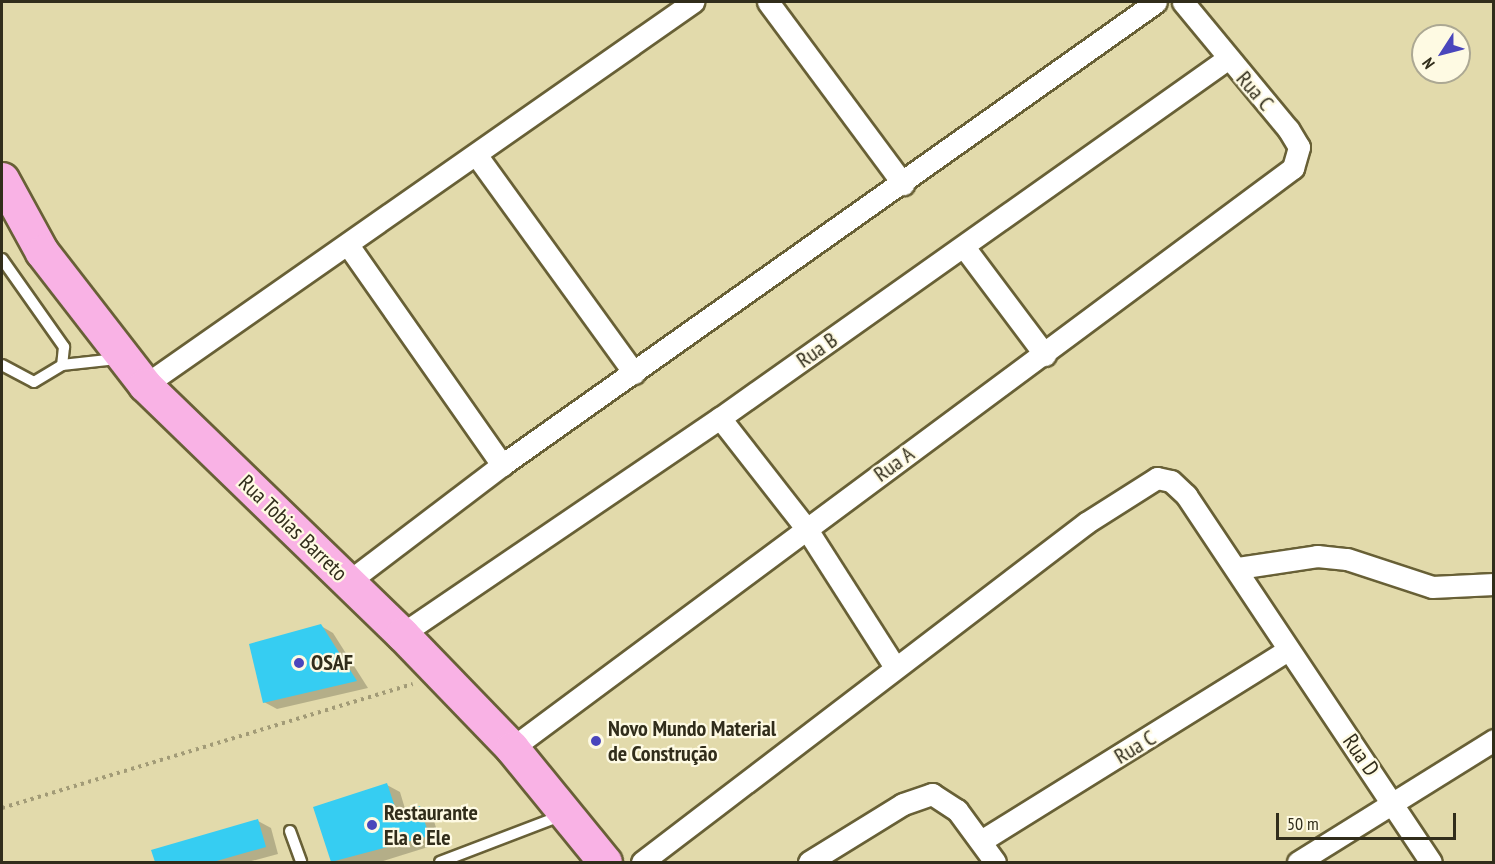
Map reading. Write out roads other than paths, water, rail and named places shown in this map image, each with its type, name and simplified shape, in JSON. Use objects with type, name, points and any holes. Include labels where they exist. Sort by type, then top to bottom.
[{"type":"main road","name":"Rua Tobias Barreto","points":[[2,179],[42,252],[145,385],[402,634],[439,676],[512,748],[604,862]]},
{"type":"street","points":[[145,385],[477,156],[693,2]]},
{"type":"street","points":[[768,2],[903,184]]},
{"type":"street","points":[[348,582],[502,465],[903,184],[1156,2]]},
{"type":"street","name":"Rua C","points":[[1183,2],[1299,147],[1293,168],[1275,180]]},
{"type":"street","name":"Rua B","points":[[402,634],[720,418],[1227,59]]},
{"type":"street","points":[[477,156],[634,373]]},
{"type":"street","name":"Rua A","points":[[512,748],[806,528],[1045,355],[1275,180]]},
{"type":"street","points":[[348,244],[502,465]]},
{"type":"street","points":[[964,247],[1045,355]]},
{"type":"street","points":[[720,418],[806,528],[895,667]]},
{"type":"street","points":[[642,862],[895,667],[1144,482],[1171,481],[1186,495],[1238,568],[1288,650]]},
{"type":"street","points":[[1238,568],[1317,556],[1354,561],[1432,587],[1494,584]]},
{"type":"street","name":"Rua C","points":[[981,841],[1288,650]]},
{"type":"street","name":"Rua D","points":[[1288,650],[1431,862]]},
{"type":"street","points":[[1298,862],[1494,740]]},
{"type":"street","points":[[810,862],[923,795],[944,798],[981,841],[995,862]]},
{"type":"lane","points":[[2,259],[64,347],[62,365]]},
{"type":"lane","points":[[2,365],[34,382],[62,365],[123,359]]},
{"type":"lane","points":[[440,862],[565,814]]},
{"type":"lane","points":[[290,831],[301,862]]},
{"type":"place","name":"OSAF","points":[[299,663]]},
{"type":"place","name":"Novo Mundo Material de Construção","points":[[596,741]]},
{"type":"place","name":"Restaurante Ela e Ele","points":[[372,825]]}]
